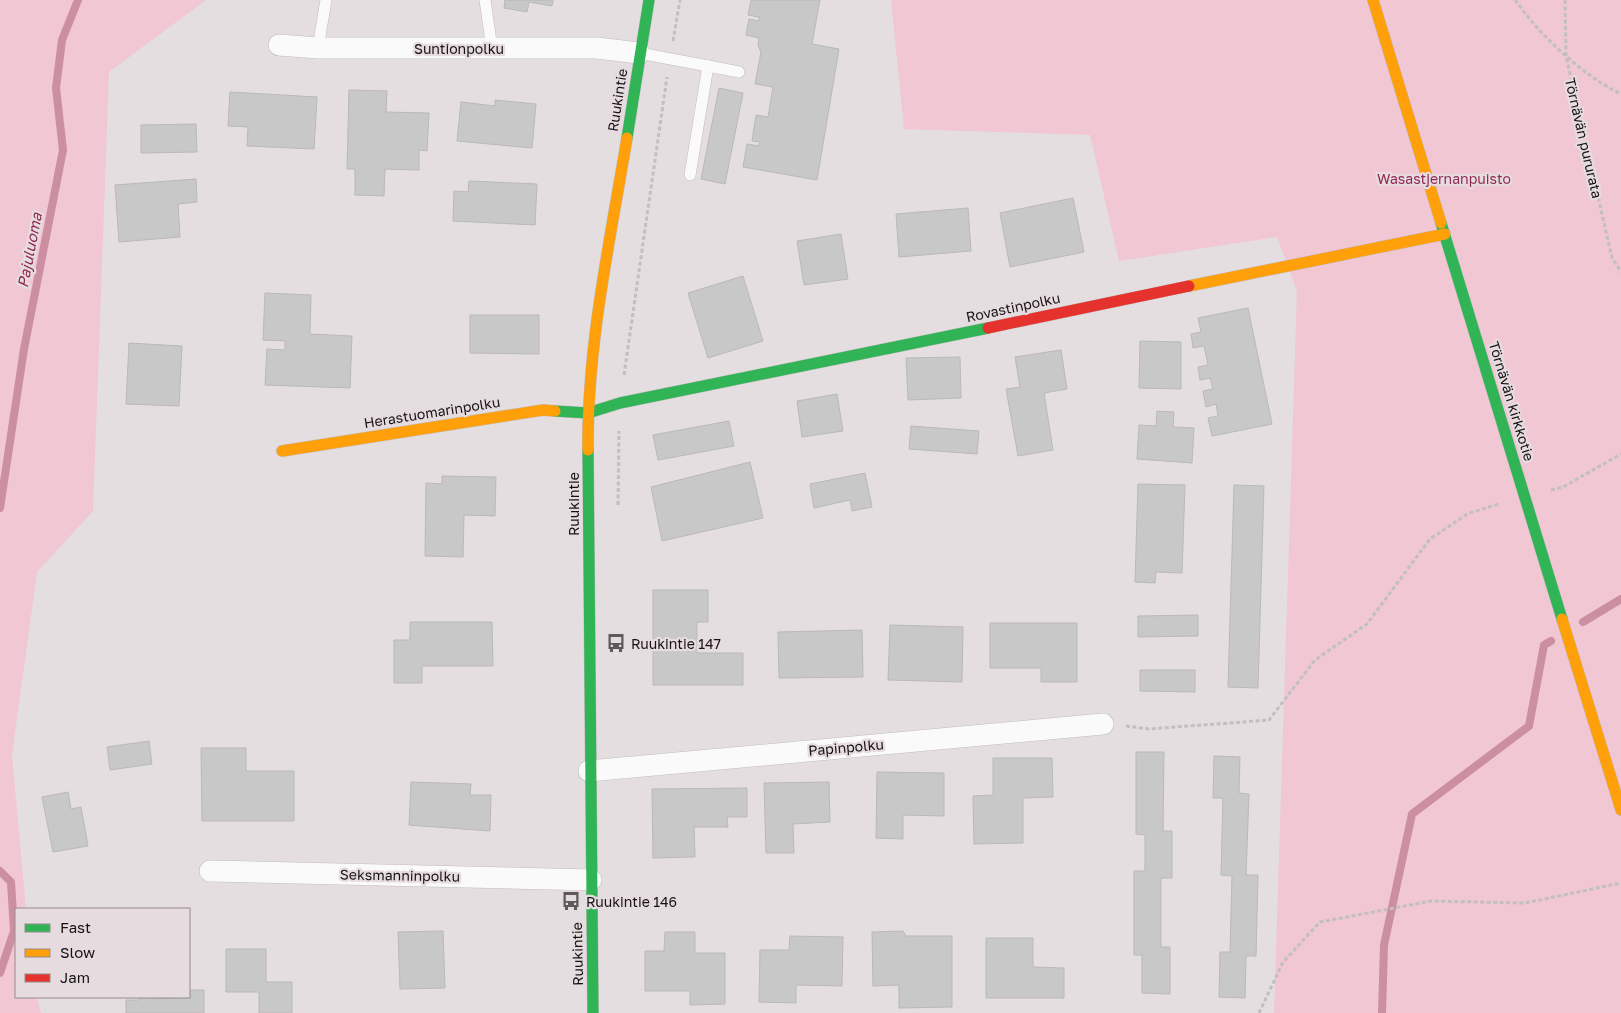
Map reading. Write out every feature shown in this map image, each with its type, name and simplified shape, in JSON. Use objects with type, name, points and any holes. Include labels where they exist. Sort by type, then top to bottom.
[{"type":"street","name":"Ruukintie","points":[[593,1013],[588,413],[595,334],[649,0]]},
{"type":"street","name":"Törnävän kirkkotie","points":[[1373,0],[1621,810]]},
{"type":"street","name":"Suntionpolku","points":[[279,45],[318,48],[597,48],[639,53]]},
{"type":"street","name":"Rovastinpolku","points":[[588,413],[620,403],[1445,234]]},
{"type":"street","name":"Herastuomarinpolku","points":[[282,451],[543,410],[588,413]]},
{"type":"street","name":"Papinpolku","points":[[590,771],[1103,724]]},
{"type":"street","name":"Seksmanninpolku","points":[[210,871],[591,880]]},
{"type":"lane","points":[[318,48],[326,0]]},
{"type":"lane","points":[[485,0],[492,48]]},
{"type":"lane","points":[[639,53],[740,72]]},
{"type":"lane","points":[[690,175],[708,66]]},
{"type":"path","points":[[618,513],[620,403],[680,0]]},
{"type":"path","points":[[1515,0],[1541,32],[1566,56],[1608,88],[1621,94]]},
{"type":"path","name":"Törnävän pururata","points":[[1565,0],[1566,56],[1612,258],[1621,272]]},
{"type":"path","points":[[1103,724],[1149,729],[1269,720],[1315,660],[1367,624],[1430,539],[1469,513],[1563,486],[1621,454]]},
{"type":"path","points":[[1259,1013],[1283,962],[1320,922],[1431,901],[1525,903],[1621,883]]},
{"type":"green space","points":[[0,0],[206,0],[109,72],[93,511],[37,572],[12,755],[26,908],[15,908],[15,998],[37,998],[41,1013],[0,1013]]},
{"type":"green space","name":"Wasastjernanpuisto","points":[[891,0],[1621,0],[1621,1013],[1274,1013],[1297,291],[1277,237],[1119,261],[1090,135],[904,129]]},
{"type":"building","points":[[505,0],[553,0],[552,6],[529,2],[527,12],[504,8]]},
{"type":"building","points":[[751,0],[820,0],[812,44],[839,49],[817,180],[743,167],[747,144],[759,146],[760,142],[752,141],[756,115],[768,117],[773,87],[755,84],[761,52],[758,45],[759,38],[746,35],[749,19],[759,21],[759,17],[748,15]]},
{"type":"building","points":[[719,88],[743,93],[725,184],[701,179]]},
{"type":"building","points":[[349,90],[387,91],[386,112],[429,113],[427,151],[419,150],[419,170],[385,169],[384,196],[355,195],[355,169],[347,169]]},
{"type":"building","points":[[230,92],[317,97],[314,149],[247,146],[248,127],[228,126]]},
{"type":"building","points":[[495,100],[536,104],[532,148],[457,141],[461,102],[495,106]]},
{"type":"building","points":[[196,124],[197,152],[141,153],[141,125]]},
{"type":"building","points":[[196,179],[197,202],[178,204],[180,237],[119,242],[115,185]]},
{"type":"building","points":[[469,181],[537,184],[535,225],[453,221],[454,191],[468,192]]},
{"type":"building","points":[[1073,198],[1084,252],[1010,267],[1000,213]]},
{"type":"building","points":[[968,208],[971,251],[899,257],[896,214]]},
{"type":"building","points":[[841,234],[848,279],[804,285],[797,241]]},
{"type":"building","points":[[743,276],[763,341],[708,358],[688,293]]},
{"type":"building","points":[[265,293],[311,295],[310,334],[352,336],[350,388],[265,385],[267,349],[285,350],[285,341],[263,340]]},
{"type":"building","points":[[1248,308],[1272,424],[1212,436],[1208,418],[1218,416],[1216,404],[1206,407],[1203,391],[1213,389],[1210,378],[1200,380],[1198,367],[1208,365],[1204,346],[1193,348],[1191,334],[1201,332],[1198,318]]},
{"type":"building","points":[[470,315],[539,315],[539,354],[470,353]]},
{"type":"building","points":[[1140,341],[1181,342],[1181,389],[1139,388]]},
{"type":"building","points":[[129,343],[182,346],[179,406],[126,404]]},
{"type":"building","points":[[1061,350],[1067,389],[1044,393],[1053,450],[1018,456],[1006,389],[1020,387],[1015,357]]},
{"type":"building","points":[[960,357],[961,398],[908,400],[906,358]]},
{"type":"building","points":[[837,394],[843,431],[802,437],[797,401]]},
{"type":"building","points":[[1157,411],[1174,412],[1173,427],[1194,428],[1192,463],[1137,459],[1139,425],[1156,426]]},
{"type":"building","points":[[729,421],[734,446],[658,460],[653,435]]},
{"type":"building","points":[[911,426],[979,431],[977,454],[909,449]]},
{"type":"building","points":[[750,462],[763,518],[662,541],[651,487]]},
{"type":"building","points":[[865,473],[872,507],[852,511],[850,500],[814,508],[810,484]]},
{"type":"building","points":[[442,476],[496,477],[495,516],[464,515],[463,557],[425,556],[426,483],[442,484]]},
{"type":"building","points":[[1138,484],[1185,485],[1182,573],[1156,572],[1155,583],[1135,582]]},
{"type":"building","points":[[1234,485],[1264,486],[1258,688],[1228,687]]},
{"type":"building","points":[[653,590],[708,590],[708,622],[697,622],[697,653],[743,653],[743,685],[653,685]]},
{"type":"building","points":[[1198,615],[1198,636],[1138,637],[1138,616]]},
{"type":"building","points":[[410,622],[492,622],[493,666],[422,666],[422,683],[394,683],[394,640],[410,640]]},
{"type":"building","points":[[990,623],[1077,623],[1077,682],[1041,682],[1041,668],[990,668]]},
{"type":"building","points":[[890,625],[963,627],[962,682],[888,680]]},
{"type":"building","points":[[862,630],[863,677],[779,678],[778,632]]},
{"type":"building","points":[[1140,670],[1195,670],[1195,692],[1140,691]]},
{"type":"building","points":[[149,741],[152,764],[110,770],[107,747]]},
{"type":"building","points":[[201,748],[246,748],[246,771],[294,771],[294,821],[202,821]]},
{"type":"building","points":[[1136,752],[1164,752],[1163,831],[1172,831],[1172,878],[1161,878],[1161,947],[1170,947],[1170,994],[1142,993],[1142,955],[1134,955],[1134,871],[1145,871],[1145,835],[1136,834]]},
{"type":"building","points":[[1214,756],[1240,757],[1239,793],[1249,794],[1246,875],[1258,875],[1256,956],[1246,956],[1245,998],[1219,997],[1220,952],[1230,952],[1232,876],[1221,875],[1223,798],[1213,798]]},
{"type":"building","points":[[993,758],[1052,758],[1053,797],[1023,798],[1023,843],[974,844],[973,796],[993,795]]},
{"type":"building","points":[[877,772],[944,773],[944,816],[903,815],[903,839],[876,838]]},
{"type":"building","points":[[411,782],[471,784],[470,795],[491,795],[490,831],[409,825]]},
{"type":"building","points":[[829,782],[830,822],[793,824],[794,853],[766,853],[764,783]]},
{"type":"building","points":[[747,788],[747,817],[727,817],[728,827],[694,827],[695,857],[653,858],[652,789]]},
{"type":"building","points":[[68,792],[71,809],[81,807],[88,846],[53,852],[42,797]]},
{"type":"building","points":[[443,931],[445,988],[400,989],[398,932]]},
{"type":"building","points":[[903,931],[906,936],[952,936],[952,1007],[899,1008],[899,985],[873,986],[872,932]]},
{"type":"building","points":[[665,932],[695,932],[695,953],[725,953],[725,1004],[690,1005],[690,991],[645,991],[645,951],[664,951]]},
{"type":"building","points":[[790,936],[843,937],[842,986],[796,985],[796,1003],[759,1002],[760,950],[789,950]]},
{"type":"building","points":[[986,938],[1033,938],[1033,967],[1064,968],[1064,998],[986,998]]},
{"type":"building","points":[[226,949],[266,949],[266,982],[292,982],[292,1013],[259,1013],[259,992],[226,992]]},
{"type":"building","points":[[190,990],[204,990],[204,1013],[126,1013],[126,1000],[139,1000],[139,998],[190,998]]},
{"type":"waterway","name":"Pajuluoma","points":[[0,508],[24,349],[63,150],[56,88],[62,40],[78,0]]},
{"type":"waterway","points":[[1583,622],[1621,599]]},
{"type":"waterway","points":[[1382,1013],[1384,945],[1412,814],[1529,726],[1544,645],[1551,641]]},
{"type":"waterway","name":"Pajuluoma","points":[[0,871],[11,882],[14,931],[0,973]]},
{"type":"traffic: fast","points":[[627,138],[649,0]]},
{"type":"traffic: fast","points":[[1441,223],[1562,619]]},
{"type":"traffic: fast","points":[[555,411],[588,413],[620,403],[988,328]]},
{"type":"traffic: fast","points":[[588,450],[593,1013]]},
{"type":"traffic: slow","points":[[1373,0],[1441,223]]},
{"type":"traffic: slow","points":[[588,450],[591,371],[595,332],[627,138]]},
{"type":"traffic: slow","points":[[1189,286],[1445,234]]},
{"type":"traffic: slow","points":[[282,451],[543,410],[555,411]]},
{"type":"traffic: slow","points":[[1562,619],[1621,810]]},
{"type":"traffic: jam","points":[[988,328],[1189,286]]},
{"type":"place","name":"Ruukintie 147","points":[[616,643]]},
{"type":"place","name":"Ruukintie 146","points":[[571,901]]}]
